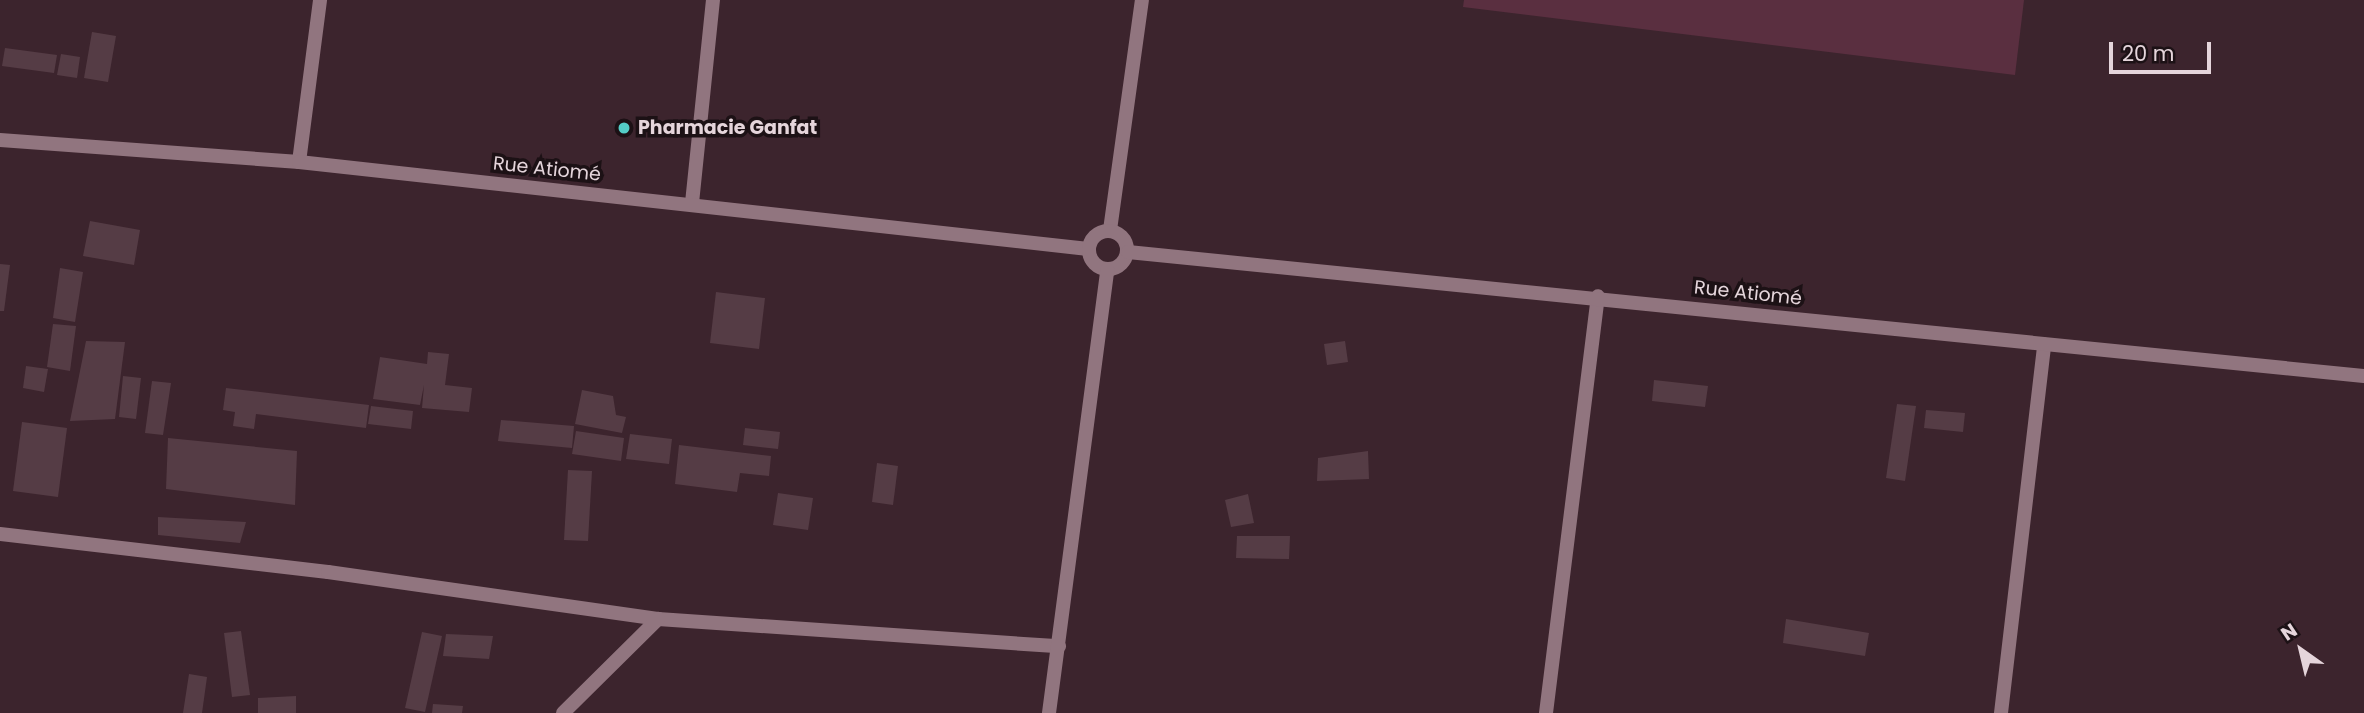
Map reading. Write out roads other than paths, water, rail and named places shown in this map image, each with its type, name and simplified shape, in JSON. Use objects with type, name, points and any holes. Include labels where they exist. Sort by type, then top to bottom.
[{"type":"street","points":[[299,162],[320,0]]},
{"type":"street","points":[[692,203],[713,0]]},
{"type":"street","points":[[1110,230],[1142,0]]},
{"type":"street","name":"Rue Atiomé","points":[[0,140],[299,162],[692,203],[1088,249]]},
{"type":"street","points":[[1110,230],[1120,234],[1128,252],[1117,268],[1107,270],[1097,267],[1088,249],[1100,232],[1110,230]]},
{"type":"street","name":"Rue Atiomé","points":[[1128,252],[1598,296],[2044,345],[2364,376]]},
{"type":"street","points":[[1049,713],[1107,270]]},
{"type":"street","points":[[1545,713],[1598,296]]},
{"type":"street","points":[[2001,713],[2044,345]]},
{"type":"street","points":[[0,534],[328,572],[658,619],[1059,646]]},
{"type":"street","points":[[564,713],[658,619]]},
{"type":"place","name":"Pharmacie Ganfat","points":[[624,128]]}]
